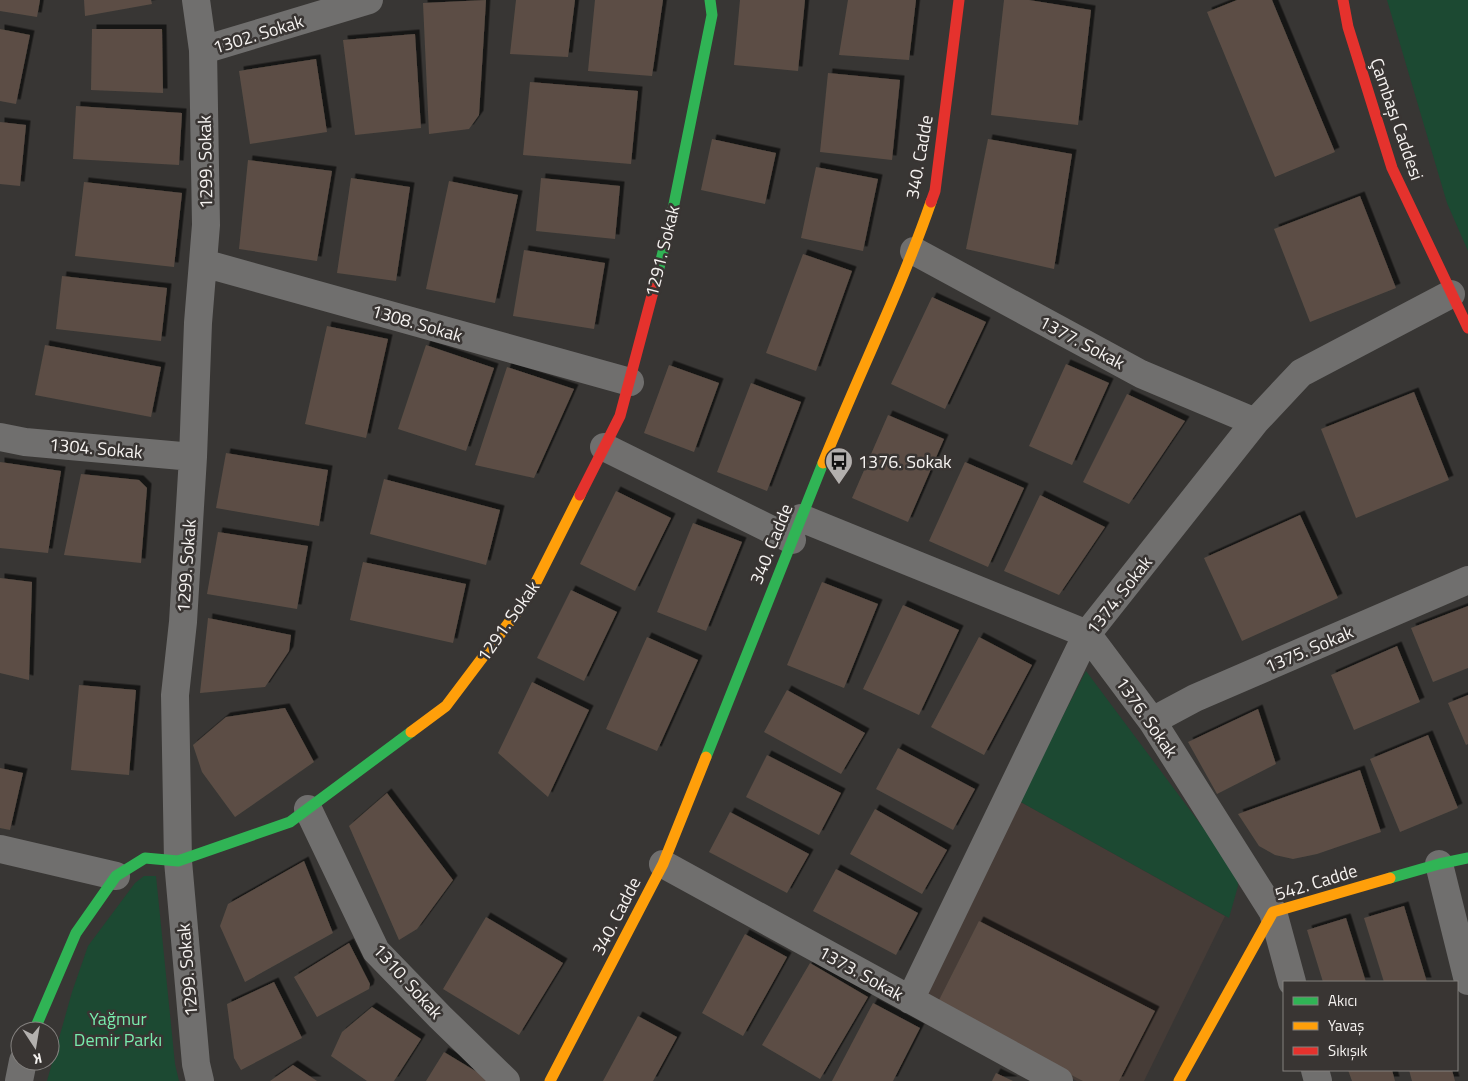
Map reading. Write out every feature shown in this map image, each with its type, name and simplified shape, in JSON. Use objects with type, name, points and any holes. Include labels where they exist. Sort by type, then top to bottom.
[{"type":"street","name":"1299. Sokak","points":[[196,0],[203,50],[206,225],[198,323],[193,457],[183,622],[175,695],[178,861],[196,1064],[200,1081]]},
{"type":"street","name":"1302. Sokak","points":[[203,50],[369,0]]},
{"type":"street","name":"1291. Sokak","points":[[38,1021],[76,932],[116,876],[146,858],[178,861],[290,822],[446,706],[529,596],[620,416],[670,224],[712,15],[710,0]]},
{"type":"street","name":"340. Cadde","points":[[550,1081],[663,864],[845,406],[914,251],[935,191],[959,0]]},
{"type":"street","name":"Çambaşı Caddesi","points":[[1343,0],[1348,27],[1392,168],[1468,328]]},
{"type":"street","name":"1377. Sokak","points":[[914,251],[1140,374],[1255,422]]},
{"type":"street","name":"1308. Sokak","points":[[203,263],[630,382]]},
{"type":"street","name":"1374. Sokak","points":[[910,1000],[1087,634],[1255,422],[1301,373],[1451,294]]},
{"type":"street","name":"1304. Sokak","points":[[0,437],[25,442],[193,457]]},
{"type":"street","points":[[604,447],[796,529],[1087,634]]},
{"type":"street","name":"1375. Sokak","points":[[1152,720],[1195,698],[1468,580]]},
{"type":"street","name":"1376. Sokak","points":[[1087,634],[1152,720],[1273,912],[1292,981]]},
{"type":"street","name":"1310. Sokak","points":[[308,809],[376,951],[440,1018],[506,1081]]},
{"type":"street","points":[[0,849],[116,876]]},
{"type":"street","name":"542. Cadde","points":[[1179,1081],[1273,912],[1439,864],[1468,858]]},
{"type":"street","name":"1373. Sokak","points":[[663,864],[1059,1081]]},
{"type":"street","points":[[1439,864],[1468,981]]},
{"type":"shaded area","points":[[1019,801],[1225,916],[1144,1081],[1077,1081],[919,1000]]},
{"type":"green space","points":[[1387,0],[1468,0],[1468,251],[1447,203]]},
{"type":"green space","points":[[1086,671],[1237,873],[1238,886],[1229,918],[1019,801]]},
{"type":"green space","name":"Yağmur Demir Parkı","points":[[144,876],[156,876],[175,1064],[179,1081],[47,1081],[50,1071],[60,1071],[60,1035],[88,946],[135,883]]},
{"type":"building","points":[[0,0],[40,0],[37,17],[0,11]]},
{"type":"building","points":[[84,0],[151,0],[152,4],[85,16]]},
{"type":"building","points":[[486,0],[479,115],[469,129],[429,134],[423,3]]},
{"type":"building","points":[[516,0],[575,0],[568,57],[510,54]]},
{"type":"building","points":[[595,0],[663,0],[652,76],[588,71]]},
{"type":"building","points":[[740,0],[805,0],[798,71],[734,65]]},
{"type":"building","points":[[848,0],[916,0],[909,60],[839,55]]},
{"type":"building","points":[[1004,0],[1029,0],[1091,10],[1078,125],[991,115]]},
{"type":"building","points":[[1237,0],[1272,0],[1335,152],[1275,177],[1207,12]]},
{"type":"building","points":[[0,29],[30,35],[16,104],[0,101]]},
{"type":"building","points":[[92,29],[162,29],[163,93],[91,90]]},
{"type":"building","points":[[415,34],[421,128],[355,135],[343,40]]},
{"type":"building","points":[[316,59],[327,132],[250,144],[239,71]]},
{"type":"building","points":[[828,73],[900,80],[892,160],[820,152]]},
{"type":"building","points":[[530,82],[638,91],[631,164],[523,155]]},
{"type":"building","points":[[76,106],[182,113],[179,165],[73,159]]},
{"type":"building","points":[[0,122],[26,125],[20,186],[0,184]]},
{"type":"building","points":[[712,139],[776,153],[765,204],[701,190]]},
{"type":"building","points":[[988,139],[1072,154],[1054,269],[966,249]]},
{"type":"building","points":[[248,160],[332,171],[317,261],[239,249]]},
{"type":"building","points":[[816,167],[878,179],[863,251],[801,238]]},
{"type":"building","points":[[351,178],[410,187],[396,281],[337,273]]},
{"type":"building","points":[[541,178],[620,186],[615,239],[536,231]]},
{"type":"building","points":[[449,181],[518,195],[495,303],[426,289]]},
{"type":"building","points":[[84,182],[182,193],[174,267],[75,256]]},
{"type":"building","points":[[1360,196],[1396,288],[1310,322],[1274,229]]},
{"type":"building","points":[[524,250],[605,263],[594,329],[513,316]]},
{"type":"building","points":[[803,254],[852,271],[816,371],[766,353]]},
{"type":"building","points":[[62,276],[167,288],[161,341],[56,329]]},
{"type":"building","points":[[932,297],[986,322],[945,409],[891,384]]},
{"type":"building","points":[[327,326],[388,339],[366,438],[305,424]]},
{"type":"building","points":[[45,345],[161,367],[151,417],[35,395]]},
{"type":"building","points":[[426,345],[494,368],[466,451],[398,429]]},
{"type":"building","points":[[1066,364],[1109,383],[1072,465],[1029,446]]},
{"type":"building","points":[[669,365],[719,383],[694,452],[644,433]]},
{"type":"building","points":[[507,367],[574,389],[534,478],[475,465]]},
{"type":"building","points":[[751,383],[801,402],[767,491],[717,472]]},
{"type":"building","points":[[1414,392],[1449,480],[1356,518],[1321,429]]},
{"type":"building","points":[[1127,394],[1185,421],[1129,504],[1083,482]]},
{"type":"building","points":[[888,415],[944,439],[908,522],[852,498]]},
{"type":"building","points":[[226,453],[328,470],[319,526],[216,508]]},
{"type":"building","points":[[0,462],[61,471],[48,553],[0,548]]},
{"type":"building","points":[[965,462],[1024,488],[988,567],[929,541]]},
{"type":"building","points":[[81,474],[139,480],[147,488],[141,563],[64,555]]},
{"type":"building","points":[[384,479],[500,510],[486,565],[370,534]]},
{"type":"building","points":[[616,491],[671,518],[635,591],[580,564]]},
{"type":"building","points":[[1040,495],[1105,527],[1059,595],[1004,571]]},
{"type":"building","points":[[1300,515],[1338,598],[1242,641],[1204,558]]},
{"type":"building","points":[[693,523],[742,542],[706,631],[657,612]]},
{"type":"building","points":[[218,532],[308,546],[297,609],[207,594]]},
{"type":"building","points":[[363,562],[466,584],[453,643],[350,620]]},
{"type":"building","points":[[0,578],[32,582],[29,680],[0,673]]},
{"type":"building","points":[[822,582],[878,604],[844,688],[787,665]]},
{"type":"building","points":[[571,590],[617,612],[584,681],[537,658]]},
{"type":"building","points":[[903,605],[959,630],[919,715],[863,689]]},
{"type":"building","points":[[1468,606],[1468,668],[1433,682],[1411,628]]},
{"type":"building","points":[[208,618],[291,635],[289,651],[265,687],[200,693]]},
{"type":"building","points":[[647,637],[698,660],[657,751],[606,729]]},
{"type":"building","points":[[979,637],[1032,665],[984,755],[931,727]]},
{"type":"building","points":[[1397,646],[1420,702],[1354,730],[1331,675]]},
{"type":"building","points":[[532,682],[589,710],[548,797],[498,753]]},
{"type":"building","points":[[79,685],[136,690],[129,775],[71,770]]},
{"type":"building","points":[[787,690],[865,733],[841,774],[764,732]]},
{"type":"building","points":[[1468,695],[1468,744],[1466,745],[1448,703]]},
{"type":"building","points":[[285,708],[314,762],[235,817],[202,772],[193,745],[226,717]]},
{"type":"building","points":[[1258,709],[1276,764],[1217,794],[1188,742]]},
{"type":"building","points":[[1428,735],[1458,808],[1400,832],[1370,759]]},
{"type":"building","points":[[898,748],[975,789],[953,830],[876,789]]},
{"type":"building","points":[[767,755],[841,793],[819,835],[746,797]]},
{"type":"building","points":[[0,768],[23,773],[10,830],[0,828]]},
{"type":"building","points":[[1360,770],[1381,832],[1317,854],[1293,859],[1275,855],[1259,846],[1238,814]]},
{"type":"building","points":[[387,793],[453,880],[417,929],[399,940],[349,826]]},
{"type":"building","points":[[875,809],[947,850],[922,894],[850,854]]},
{"type":"building","points":[[730,812],[809,854],[787,893],[709,852]]},
{"type":"building","points":[[304,861],[333,933],[245,982],[220,926],[228,904]]},
{"type":"building","points":[[836,869],[918,913],[896,955],[813,911]]},
{"type":"building","points":[[1404,906],[1427,981],[1384,981],[1364,918]]},
{"type":"building","points":[[486,917],[563,963],[519,1035],[443,989]]},
{"type":"building","points":[[1346,918],[1366,981],[1323,981],[1307,930]]},
{"type":"building","points":[[979,921],[1155,1011],[1119,1081],[1083,1081],[936,1006]]},
{"type":"building","points":[[745,934],[787,957],[743,1036],[702,1013]]},
{"type":"building","points":[[349,943],[370,984],[369,989],[317,1017],[294,977]]},
{"type":"building","points":[[810,963],[868,997],[820,1079],[762,1045]]},
{"type":"building","points":[[274,982],[302,1038],[241,1070],[234,1058],[227,1004]]},
{"type":"building","points":[[873,1003],[920,1028],[893,1081],[832,1081]]},
{"type":"building","points":[[372,1007],[421,1039],[394,1081],[367,1081],[331,1056],[342,1032]]},
{"type":"building","points":[[638,1016],[677,1037],[653,1081],[603,1081]]},
{"type":"building","points":[[444,1052],[492,1081],[426,1081]]},
{"type":"building","points":[[293,1065],[317,1081],[270,1081]]},
{"type":"building","points":[[1348,1071],[1392,1071],[1395,1081],[1352,1081]]},
{"type":"building","points":[[1409,1071],[1452,1071],[1455,1081],[1412,1081]]},
{"type":"building","points":[[996,1073],[1013,1081],[992,1081]]},
{"type":"traffic: fast","points":[[654,288],[670,224],[712,15],[710,0]]},
{"type":"traffic: fast","points":[[706,757],[823,463]]},
{"type":"traffic: fast","points":[[38,1021],[76,933],[116,876],[145,858],[178,861],[290,822],[411,732]]},
{"type":"traffic: fast","points":[[1390,878],[1468,858]]},
{"type":"traffic: slow","points":[[823,463],[906,268],[931,202]]},
{"type":"traffic: slow","points":[[411,732],[446,706],[529,596],[580,495]]},
{"type":"traffic: slow","points":[[550,1081],[663,864],[706,757]]},
{"type":"traffic: slow","points":[[1179,1081],[1273,912],[1390,878]]},
{"type":"traffic: jam","points":[[931,202],[935,191],[959,0]]},
{"type":"traffic: jam","points":[[1343,0],[1348,27],[1392,168],[1468,328]]},
{"type":"traffic: jam","points":[[580,495],[620,416],[654,288]]},
{"type":"place","name":"1376. Sokak","points":[[839,485]]}]
